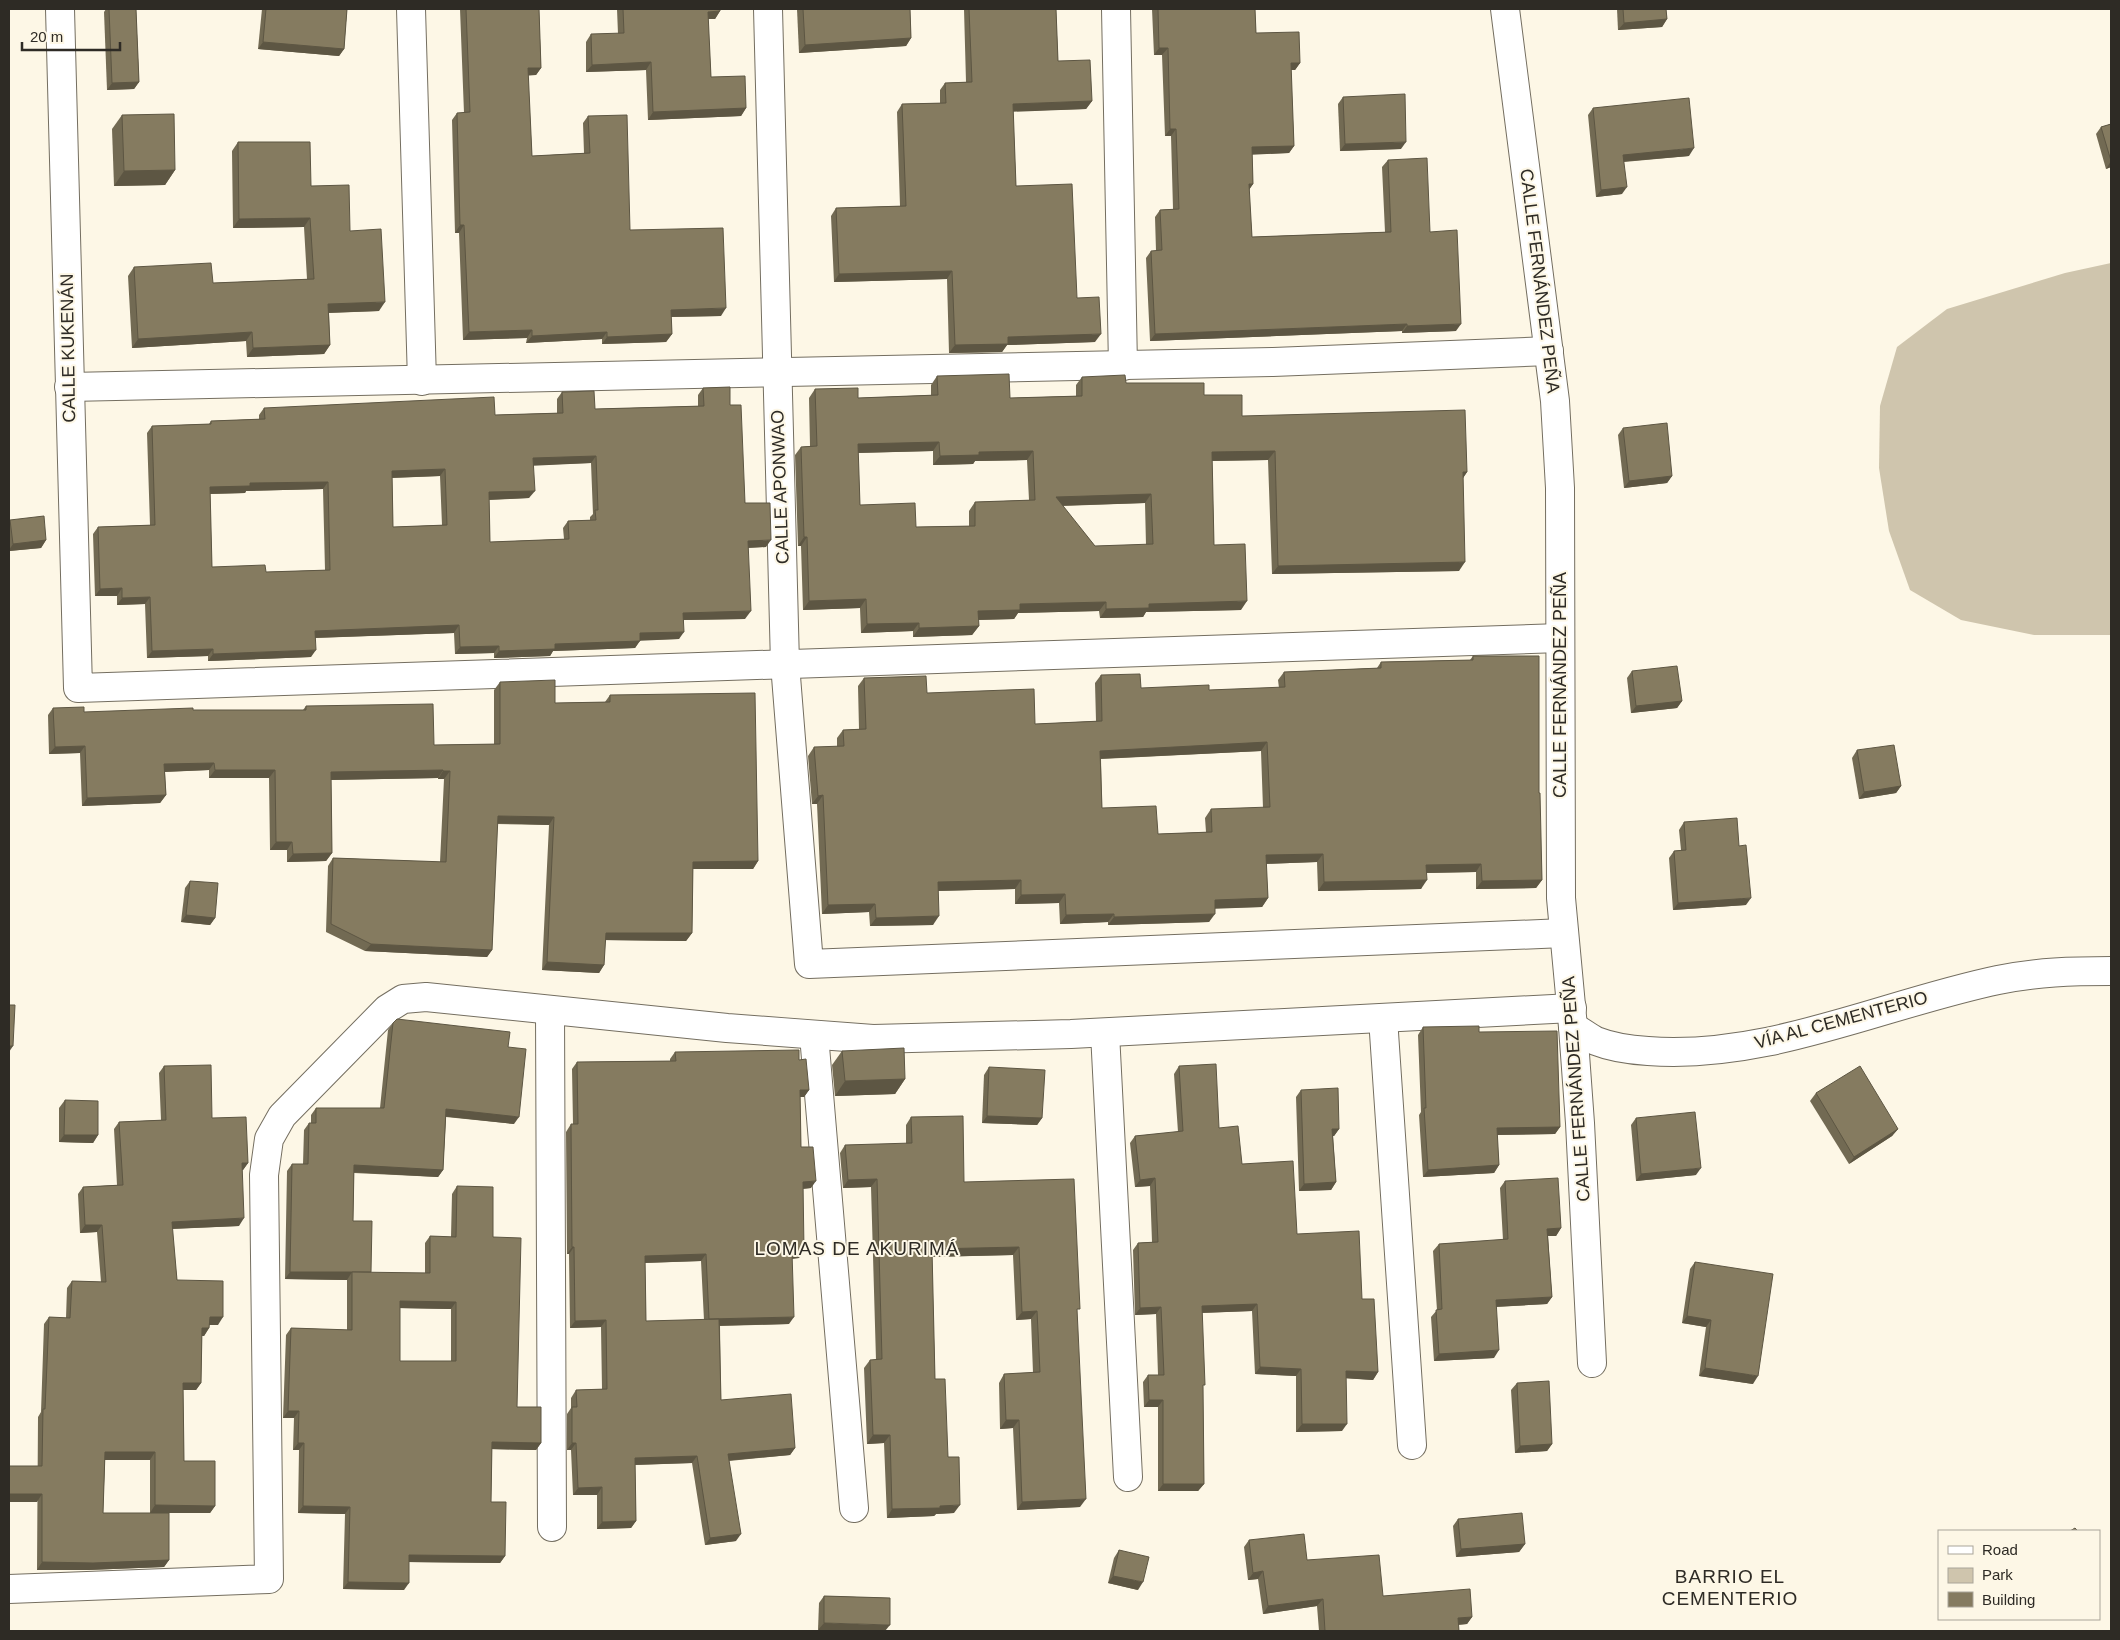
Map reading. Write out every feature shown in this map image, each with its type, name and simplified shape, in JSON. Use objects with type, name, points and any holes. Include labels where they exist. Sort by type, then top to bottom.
[{"type":"street","name":"CALLE KUKENÁN","points":[[60,9],[78,688],[785,664]]},
{"type":"street","points":[[411,9],[422,380]]},
{"type":"street","name":"CALLE APONWAO","points":[[768,9],[785,664],[809,964],[1564,933]]},
{"type":"street","points":[[1116,9],[1123,366]]},
{"type":"street","name":"CALLE FERNÁNDEZ PEÑA","points":[[1505,9],[1555,401],[1560,488],[1561,898],[1573,1018],[1592,1363]]},
{"type":"street","points":[[69,387],[1123,366],[1549,351]]},
{"type":"street","points":[[785,664],[1560,638]]},
{"type":"street","name":"VÍA AL CEMENTERIO","points":[[1573,1018],[1596,1041],[1634,1050],[1678,1053],[1724,1049],[1786,1038],[1937,995],[1999,980],[2035,974],[2111,971]]},
{"type":"street","points":[[9,1589],[269,1578],[264,1175],[268,1140],[282,1116],[387,1009],[403,999],[426,997],[727,1028],[874,1039],[1105,1033],[1384,1018],[1573,1018]]},
{"type":"street","points":[[550,1010],[552,1527]]},
{"type":"street","points":[[1384,1018],[1412,1445]]},
{"type":"street","points":[[1105,1033],[1128,1477]]},
{"type":"street","points":[[814,1035],[854,1508]]},
{"type":"green space","points":[[2111,263],[2111,635],[2034,635],[1961,620],[1910,590],[1889,531],[1879,468],[1880,406],[1897,347],[1947,309],[2065,273]]},
{"type":"building","points":[[109,9],[136,9],[139,82],[112,83]]},
{"type":"building","points":[[266,9],[347,9],[344,49],[263,42]]},
{"type":"building","points":[[466,9],[539,9],[541,68],[528,68],[532,156],[590,153],[588,116],[627,115],[630,230],[723,228],[726,308],[671,310],[672,334],[607,337],[607,332],[532,336],[532,330],[469,332],[464,225],[460,225],[457,113],[470,112]]},
{"type":"building","points":[[623,9],[720,9],[720,11],[708,12],[711,77],[745,76],[746,108],[653,112],[651,62],[592,65],[591,34],[624,33]]},
{"type":"building","points":[[803,9],[910,9],[911,38],[805,45]]},
{"type":"building","points":[[969,9],[1056,9],[1058,61],[1090,60],[1092,101],[1013,104],[1016,186],[1072,184],[1077,298],[1099,297],[1101,334],[1008,337],[1008,344],[955,345],[952,271],[839,274],[836,208],[906,206],[902,104],[946,103],[945,83],[972,82]]},
{"type":"building","points":[[1158,9],[1255,9],[1256,33],[1299,32],[1300,63],[1291,63],[1294,146],[1252,147],[1253,184],[1249,184],[1252,237],[1391,232],[1388,160],[1427,158],[1430,232],[1457,230],[1461,324],[1407,326],[1407,324],[1155,334],[1151,251],[1162,250],[1160,210],[1179,209],[1176,129],[1170,129],[1168,48],[1159,48]]},
{"type":"building","points":[[1623,9],[1666,9],[1667,19],[1624,23]]},
{"type":"building","points":[[1405,94],[1406,142],[1345,144],[1343,97]]},
{"type":"building","points":[[1689,98],[1694,148],[1623,155],[1627,187],[1601,190],[1593,108]]},
{"type":"building","points":[[174,114],[175,170],[124,171],[122,115]]},
{"type":"building","points":[[2111,124],[2111,161],[2101,127]]},
{"type":"building","points":[[238,142],[310,142],[311,186],[349,185],[350,231],[381,229],[385,302],[328,304],[330,345],[253,348],[252,332],[138,339],[134,267],[211,263],[213,283],[314,279],[310,218],[239,219]]},
{"type":"building","points":[[1009,374],[1010,398],[1082,396],[1082,377],[1125,375],[1126,383],[1204,383],[1204,395],[1242,395],[1242,416],[1465,410],[1467,472],[1463,472],[1465,562],[1278,566],[1275,451],[1212,452],[1214,545],[1245,544],[1247,601],[1149,604],[1149,608],[1106,609],[1106,602],[1020,604],[1020,610],[978,611],[979,626],[919,628],[919,623],[867,624],[866,599],[809,601],[807,537],[804,537],[801,447],[817,446],[815,389],[858,388],[858,398],[938,395],[937,376]],"holes":[[[939,442],[940,456],[979,455],[979,452],[1033,451],[1035,500],[975,502],[975,526],[916,527],[915,503],[860,505],[858,444]],[[1151,494],[1153,544],[1095,546],[1056,497]]]},
{"type":"building","points":[[730,387],[730,405],[741,405],[745,503],[770,503],[771,540],[748,541],[751,611],[683,613],[684,632],[640,633],[640,641],[555,644],[555,649],[499,651],[499,646],[460,647],[459,625],[315,631],[316,650],[213,654],[213,649],[152,651],[150,597],[122,598],[122,588],[100,589],[98,527],[155,525],[152,426],[211,424],[211,421],[265,419],[264,408],[494,397],[495,415],[563,413],[562,392],[594,391],[595,409],[704,406],[703,388]],"holes":[[[596,456],[598,510],[595,510],[596,520],[568,521],[569,539],[490,542],[489,492],[535,491],[533,458]],[[445,469],[447,525],[393,527],[392,471]],[[328,482],[330,570],[266,572],[265,565],[212,567],[210,487],[250,486],[250,483]]]},
{"type":"building","points":[[1667,423],[1672,476],[1629,481],[1623,428]]},
{"type":"building","points":[[44,516],[46,540],[13,544],[10,520]]},
{"type":"building","points":[[1473,656],[1539,656],[1539,793],[1542,880],[1482,881],[1481,864],[1426,865],[1427,880],[1324,882],[1323,854],[1266,855],[1268,898],[1215,900],[1215,914],[1114,917],[1114,914],[1066,915],[1065,894],[1021,895],[1021,880],[938,882],[939,916],[876,918],[875,904],[828,905],[823,795],[818,796],[814,747],[844,746],[843,730],[866,729],[864,678],[926,676],[927,693],[1034,689],[1035,724],[1102,721],[1101,675],[1140,674],[1141,688],[1209,685],[1209,690],[1285,687],[1284,672],[1381,668],[1381,662],[1473,660]],"holes":[[[1267,742],[1270,807],[1211,809],[1212,832],[1158,834],[1156,806],[1102,808],[1100,751]]]},
{"type":"building","points":[[1677,666],[1682,701],[1636,706],[1632,671]]},
{"type":"building","points":[[555,680],[555,703],[610,702],[610,695],[755,693],[758,861],[693,862],[692,933],[606,933],[604,965],[547,962],[554,817],[498,816],[492,950],[371,944],[331,924],[333,858],[446,862],[450,771],[331,772],[332,853],[293,854],[292,842],[276,842],[275,770],[215,770],[214,763],[164,764],[166,795],[87,798],[85,746],[55,747],[53,708],[84,707],[84,712],[193,708],[193,710],[306,710],[306,706],[433,704],[434,745],[500,744],[500,682]]},
{"type":"building","points":[[1894,745],[1901,786],[1864,792],[1857,750]]},
{"type":"building","points":[[1737,818],[1739,846],[1746,845],[1751,898],[1678,903],[1674,851],[1686,850],[1684,822]]},
{"type":"building","points":[[190,881],[218,883],[215,918],[186,915]]},
{"type":"building","points":[[9,1005],[15,1005],[13,1046],[9,1046]]},
{"type":"building","points":[[397,1019],[510,1032],[508,1047],[526,1049],[519,1117],[446,1109],[443,1170],[354,1165],[353,1221],[372,1221],[371,1272],[290,1272],[292,1164],[308,1164],[309,1123],[316,1123],[316,1108],[384,1108],[393,1023]]},
{"type":"building","points":[[1479,1026],[1479,1032],[1557,1031],[1560,1127],[1497,1128],[1499,1165],[1428,1170],[1424,1108],[1426,1108],[1423,1027]]},
{"type":"building","points":[[904,1048],[905,1079],[845,1081],[842,1051]]},
{"type":"building","points":[[799,1050],[799,1060],[806,1059],[809,1090],[800,1090],[801,1147],[813,1147],[816,1181],[803,1182],[804,1251],[792,1252],[794,1317],[709,1319],[706,1254],[645,1256],[646,1321],[719,1319],[721,1400],[791,1394],[795,1448],[728,1454],[741,1534],[710,1538],[697,1456],[635,1458],[636,1521],[602,1522],[602,1487],[578,1488],[576,1443],[572,1443],[572,1407],[577,1407],[576,1390],[607,1389],[606,1320],[575,1321],[571,1124],[578,1124],[577,1062],[676,1061],[675,1052]]},
{"type":"building","points":[[1216,1064],[1219,1128],[1238,1126],[1242,1164],[1293,1161],[1297,1234],[1359,1231],[1362,1299],[1374,1299],[1378,1372],[1346,1371],[1347,1424],[1302,1424],[1301,1369],[1260,1367],[1257,1304],[1202,1306],[1205,1385],[1203,1385],[1204,1484],[1163,1484],[1163,1400],[1149,1400],[1148,1375],[1164,1375],[1161,1307],[1140,1308],[1138,1243],[1158,1242],[1155,1178],[1140,1180],[1135,1136],[1183,1131],[1179,1066]]},
{"type":"building","points":[[211,1065],[212,1118],[246,1117],[248,1163],[242,1163],[244,1218],[172,1222],[177,1280],[223,1281],[223,1317],[210,1317],[209,1328],[202,1328],[201,1383],[183,1383],[184,1461],[215,1461],[215,1506],[155,1505],[155,1452],[105,1452],[103,1513],[169,1513],[169,1560],[93,1563],[42,1562],[42,1494],[9,1494],[9,1466],[42,1466],[43,1409],[45,1409],[49,1317],[70,1318],[72,1281],[106,1282],[102,1225],[85,1225],[83,1187],[123,1185],[119,1122],[166,1120],[164,1066]]},
{"type":"building","points":[[1860,1066],[1898,1129],[1854,1157],[1816,1093]]},
{"type":"building","points":[[989,1067],[1045,1070],[1042,1118],[987,1116]]},
{"type":"building","points":[[1338,1088],[1339,1129],[1332,1129],[1336,1182],[1304,1184],[1301,1090]]},
{"type":"building","points":[[65,1100],[98,1101],[98,1135],[64,1135]]},
{"type":"building","points":[[1695,1112],[1701,1168],[1641,1174],[1636,1118]]},
{"type":"building","points":[[963,1116],[964,1182],[1074,1179],[1080,1309],[1077,1309],[1086,1499],[1022,1502],[1019,1420],[1006,1420],[1004,1374],[1040,1372],[1037,1311],[1022,1312],[1019,1247],[932,1249],[935,1379],[945,1379],[948,1457],[959,1457],[960,1505],[940,1506],[940,1508],[892,1509],[890,1435],[873,1435],[870,1360],[882,1359],[877,1179],[848,1180],[845,1145],[912,1143],[911,1117]]},
{"type":"building","points":[[1558,1178],[1561,1228],[1547,1229],[1552,1297],[1496,1300],[1499,1350],[1439,1354],[1436,1310],[1442,1309],[1439,1244],[1508,1239],[1505,1181]]},
{"type":"building","points":[[457,1186],[493,1187],[493,1237],[521,1238],[517,1407],[541,1407],[541,1443],[492,1442],[491,1502],[506,1502],[505,1556],[409,1555],[409,1583],[348,1582],[350,1507],[303,1506],[304,1443],[298,1443],[299,1411],[288,1411],[291,1328],[352,1330],[352,1272],[430,1273],[430,1236],[456,1237]],"holes":[[[400,1301],[456,1302],[456,1361],[400,1361]]]},
{"type":"building","points":[[1695,1262],[1773,1274],[1758,1376],[1705,1368],[1711,1320],[1687,1316]]},
{"type":"building","points":[[1549,1381],[1552,1444],[1520,1446],[1517,1383]]},
{"type":"building","points":[[1522,1513],[1525,1544],[1461,1549],[1458,1519]]},
{"type":"building","points":[[1304,1534],[1307,1560],[1379,1555],[1383,1596],[1470,1589],[1472,1617],[1458,1618],[1459,1631],[1325,1631],[1323,1599],[1268,1606],[1263,1571],[1253,1573],[1249,1540]]},
{"type":"building","points":[[1119,1550],[1149,1557],[1143,1582],[1113,1576]]},
{"type":"building","points":[[824,1596],[890,1598],[890,1625],[824,1623]]},
{"type":"district","name":"LOMAS DE AKURIMÁ","points":[[857,1248]]},
{"type":"district","name":"BARRIO EL CEMENTERIO","points":[[1730,1587]]}]
